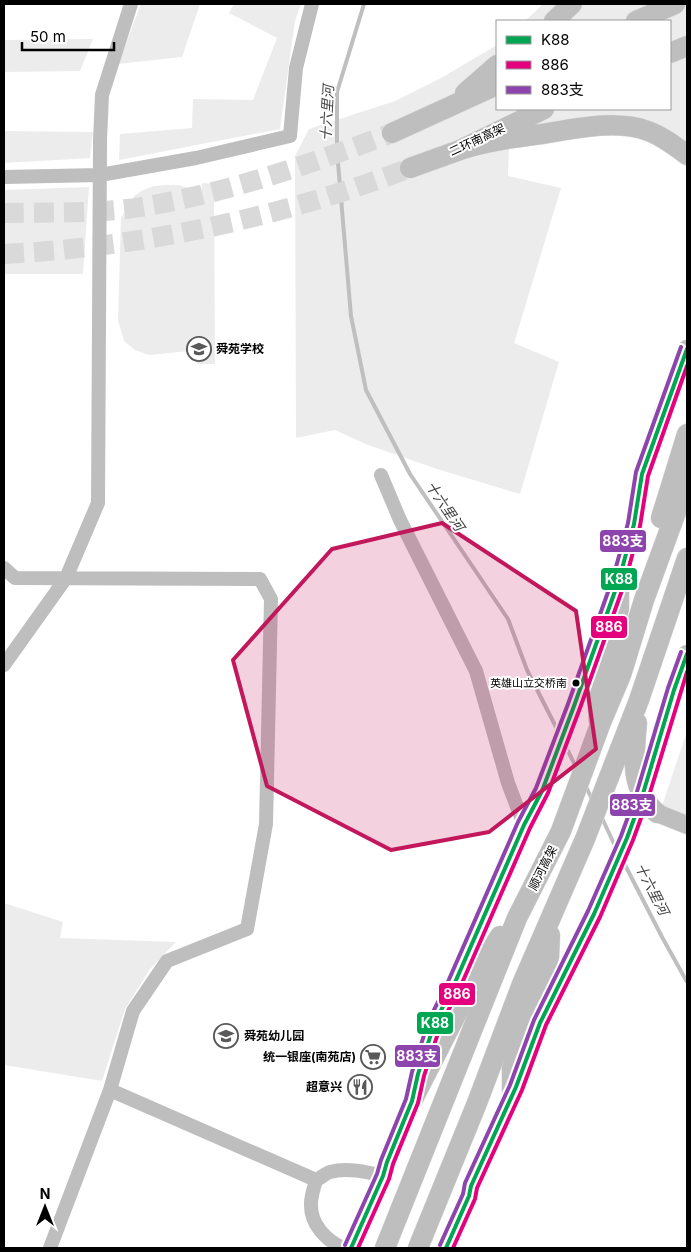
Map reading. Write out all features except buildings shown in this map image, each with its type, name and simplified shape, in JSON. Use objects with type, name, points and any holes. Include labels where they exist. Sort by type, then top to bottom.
[{"type":"highway","points":[[555,20],[572,4]]},
{"type":"highway","points":[[638,20],[674,4]]},
{"type":"highway","points":[[671,53],[687,46]]},
{"type":"highway","points":[[449,107],[496,66]]},
{"type":"highway","points":[[392,133],[496,85]]},
{"type":"highway","name":"二环南高架","points":[[410,168],[460,150],[542,110]]},
{"type":"highway","points":[[460,150],[502,139],[586,127],[617,126],[647,131],[687,155]]},
{"type":"highway","points":[[644,600],[649,558],[687,434]]},
{"type":"highway","name":"顺河高架","points":[[383,1244],[417,1170],[517,918],[561,830],[598,730],[621,675],[644,600],[687,482]]},
{"type":"highway","name":"顺河高架","points":[[418,1248],[477,1103],[522,984],[585,839],[640,695],[687,558]]},
{"type":"highway","points":[[598,730],[597,692],[608,662],[619,608],[618,580]]},
{"type":"highway","points":[[640,695],[634,768],[642,797],[658,813]]},
{"type":"highway","points":[[512,1097],[512,1068],[549,956],[552,916]]},
{"type":"highway","points":[[412,1102],[496,940],[517,918]]},
{"type":"main road","points":[[350,1248],[383,1176],[412,1102],[418,1074],[435,1022],[453,987],[524,825],[542,791],[574,706],[618,580],[634,524],[642,474],[687,350]]},
{"type":"main road","points":[[446,1248],[471,1186],[512,1097],[540,1023],[594,914],[627,838],[642,797],[674,690],[687,654]]},
{"type":"main road","points":[[654,759],[658,813]]},
{"type":"main road","points":[[627,838],[640,820],[658,813],[687,825]]},
{"type":"street","points":[[4,665],[66,578],[98,503],[102,95],[131,4]]},
{"type":"street","points":[[4,177],[100,175],[196,158],[290,136],[296,68],[312,4]]},
{"type":"street","points":[[381,475],[400,520],[476,671],[508,783],[524,825]]},
{"type":"street","points":[[4,568],[15,578],[260,579],[271,599],[266,824],[247,929],[167,961],[133,1011],[110,1090],[50,1248]]},
{"type":"street","points":[[110,1090],[316,1180]]},
{"type":"street","points":[[344,1248],[333,1244],[319,1229],[312,1214],[310,1202],[316,1180],[329,1172],[349,1170],[383,1176]]},
{"type":"highlighted area","points":[[442,523],[576,611],[596,749],[489,832],[391,850],[267,786],[233,660],[332,549]]},
{"type":"shaded area","points":[[141,4],[200,4],[182,57],[118,64]]},
{"type":"shaded area","points":[[234,4],[301,4],[295,21],[280,129],[119,160],[120,134],[192,128],[193,99],[253,100],[277,38],[229,13]]},
{"type":"shaded area","points":[[543,4],[687,4],[687,160],[645,138],[576,125],[509,145],[508,176],[561,188],[514,343],[559,362],[520,494],[437,469],[368,445],[335,430],[296,438],[295,156],[309,129],[395,101],[441,78],[496,46],[496,110],[671,110],[671,20],[526,20]]},
{"type":"shaded area","points":[[93,39],[80,71],[4,72],[4,40]]},
{"type":"shaded area","points":[[4,131],[93,132],[90,158],[4,163]]},
{"type":"shaded area","points":[[202,183],[214,184],[215,364],[197,364],[198,342],[189,351],[149,355],[135,350],[124,341],[118,320],[121,218],[134,196],[154,186],[178,185],[189,188],[201,197]]},
{"type":"shaded area","points":[[89,187],[83,274],[4,274],[4,190]]},
{"type":"shaded area","points":[[687,731],[687,819],[661,809]]},
{"type":"shaded area","points":[[4,903],[63,922],[60,938],[176,942],[150,969],[125,1009],[102,1081],[4,1065]]},
{"type":"waterway","name":"十六里河","points":[[364,4],[337,92],[337,151],[351,316],[366,390],[410,474],[508,619],[527,670],[558,731]]},
{"type":"waterway","name":"十六里河","points":[[566,747],[576,767]]},
{"type":"waterway","name":"十六里河","points":[[585,785],[593,801]]},
{"type":"waterway","name":"十六里河","points":[[602,818],[616,848]]},
{"type":"waterway","name":"十六里河","points":[[623,861],[687,982]]},
{"type":"tunnel","points":[[4,213],[108,211],[173,201],[237,186],[330,156],[392,133]]},
{"type":"tunnel","points":[[4,254],[108,245],[210,227],[311,202],[410,168]]},
{"type":"transit line","name":"883支","points":[[345,1245],[377,1174],[406,1099],[412,1072],[429,1020],[447,984],[518,822],[536,788],[568,704],[613,578],[628,523],[636,472],[681,347]]},
{"type":"transit line","name":"K88","points":[[351,1248],[383,1176],[412,1101],[418,1074],[435,1022],[453,987],[524,825],[542,791],[574,706],[619,580],[634,524],[642,474],[687,349]]},
{"type":"transit line","name":"886","points":[[358,1248],[389,1179],[393,1164],[418,1103],[424,1076],[441,1024],[459,990],[530,828],[548,793],[580,708],[625,582],[640,526],[648,476],[687,366]]},
{"type":"transit line","name":"883支","points":[[440,1245],[463,1194],[465,1183],[510,1085],[534,1020],[588,911],[621,836],[636,795],[668,688],[681,652]]},
{"type":"transit line","name":"K88","points":[[446,1248],[469,1196],[471,1186],[516,1087],[540,1023],[594,914],[627,838],[642,797],[674,690],[687,654]]},
{"type":"transit line","name":"886","points":[[453,1248],[475,1199],[477,1188],[522,1090],[546,1025],[600,917],[633,840],[648,799],[687,672]]},
{"type":"place","name":"舜苑学校","points":[[199,349]]},
{"type":"place","name":"英雄山立交桥南","points":[[576,683]]},
{"type":"place","name":"舜苑幼儿园","points":[[226,1036]]},
{"type":"place","name":"统一银座(南苑店)","points":[[373,1057]]},
{"type":"place","name":"超意兴","points":[[360,1087]]}]
